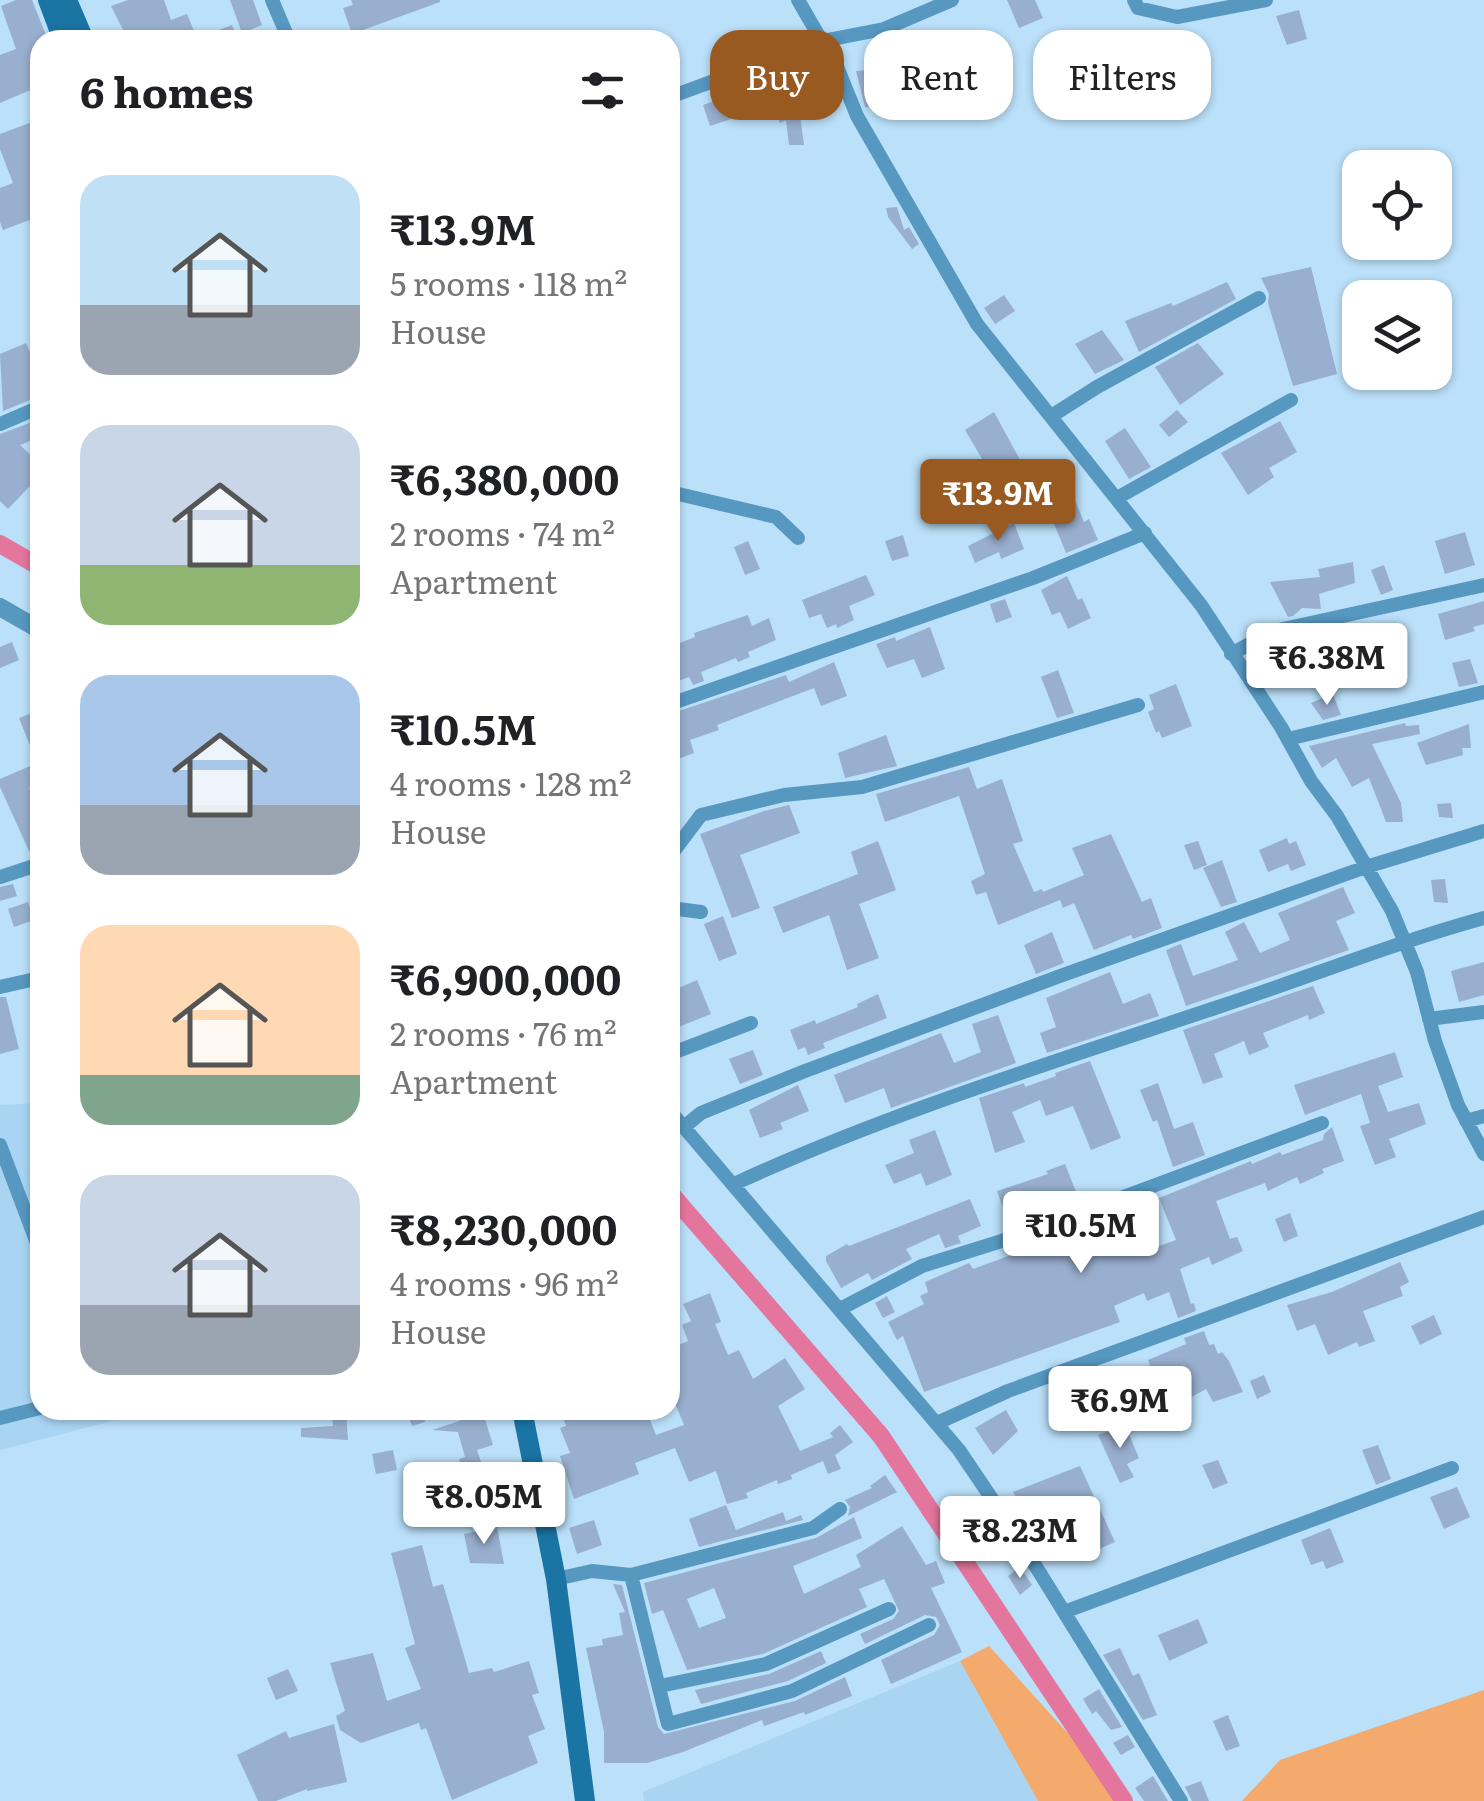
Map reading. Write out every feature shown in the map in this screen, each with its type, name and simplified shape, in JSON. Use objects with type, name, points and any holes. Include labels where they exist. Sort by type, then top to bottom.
[{"type":"main road","points":[[48,0],[59,30]]},
{"type":"main road","points":[[66,0],[80,30]]},
{"type":"main road","points":[[524,1420],[556,1579],[585,1801]]},
{"type":"street","points":[[272,0],[285,30]]},
{"type":"street","points":[[798,0],[816,30]]},
{"type":"street","points":[[844,37],[884,29],[952,0]]},
{"type":"street","points":[[1134,0],[1138,8],[1177,17],[1266,0]]},
{"type":"street","points":[[680,92],[710,82]]},
{"type":"street","points":[[844,90],[978,324],[1201,605],[1392,910],[1417,972],[1458,1104],[1484,1154]]},
{"type":"street","points":[[1053,415],[1259,298]]},
{"type":"street","points":[[1117,498],[1290,400]]},
{"type":"street","points":[[0,424],[30,411]]},
{"type":"street","points":[[680,494],[776,517],[798,538]]},
{"type":"street","points":[[680,701],[1034,578],[1145,533]]},
{"type":"street","points":[[1231,654],[1274,631],[1484,585]]},
{"type":"street","points":[[0,607],[30,624]]},
{"type":"street","points":[[1288,739],[1484,692]]},
{"type":"street","points":[[680,843],[700,816],[784,795],[862,787],[1138,705]]},
{"type":"street","points":[[684,1127],[702,1113],[805,1071],[1366,867],[1484,831]]},
{"type":"street","points":[[0,877],[30,867]]},
{"type":"street","points":[[680,909],[701,912]]},
{"type":"street","points":[[734,1184],[874,1125],[1404,940],[1484,918]]},
{"type":"street","points":[[0,987],[30,980]]},
{"type":"street","points":[[1429,1019],[1484,1012]]},
{"type":"street","points":[[680,1050],[752,1023]]},
{"type":"street","points":[[1466,1121],[1484,1116]]},
{"type":"street","points":[[680,1122],[936,1423],[1007,1522],[1181,1801]]},
{"type":"street","points":[[840,1309],[922,1266],[1024,1234],[1322,1122]]},
{"type":"street","points":[[0,1145],[30,1224]]},
{"type":"street","points":[[936,1423],[1008,1391],[1484,1217]]},
{"type":"street","points":[[0,1418],[30,1410]]},
{"type":"street","points":[[1064,1612],[1452,1468]]},
{"type":"street","points":[[556,1579],[592,1572],[630,1575],[813,1528],[840,1509]]},
{"type":"street","points":[[630,1575],[668,1724],[792,1691],[928,1626]]},
{"type":"street","points":[[660,1686],[766,1664],[889,1609]]},
{"type":"shaded area","points":[[30,1104],[30,1420],[116,1420],[0,1450],[0,1105]]},
{"type":"shaded area","points":[[989,1646],[1129,1801],[1038,1801],[960,1661]]},
{"type":"shaded area","points":[[960,1661],[1038,1801],[644,1801],[643,1792]]},
{"type":"shaded area","points":[[1484,1690],[1484,1801],[1242,1801],[1280,1760]]},
{"type":"building","points":[[16,0],[32,0],[44,30],[30,30],[30,90],[0,103],[0,55],[16,49],[1,6]]},
{"type":"building","points":[[128,0],[164,0],[171,20],[187,14],[194,30],[123,30],[111,6]]},
{"type":"building","points":[[230,0],[253,0],[262,25],[241,30]]},
{"type":"building","points":[[351,0],[440,0],[363,30],[351,30],[343,8],[353,5]]},
{"type":"building","points":[[1007,0],[1035,0],[1043,18],[1019,28]]},
{"type":"building","points":[[1299,10],[1307,39],[1287,45],[1276,16]]},
{"type":"building","points":[[864,70],[864,103],[856,71]]},
{"type":"building","points":[[710,103],[710,120],[728,120],[710,126],[703,105]]},
{"type":"building","points":[[786,120],[801,120],[804,145],[789,145]]},
{"type":"building","points":[[30,123],[30,220],[3,230],[0,188],[13,183],[0,149],[0,134]]},
{"type":"building","points":[[897,207],[904,230],[909,227],[919,244],[912,249],[888,217],[886,208]]},
{"type":"building","points":[[1311,267],[1337,374],[1293,386],[1268,303],[1269,294],[1261,278]]},
{"type":"building","points":[[1227,282],[1236,299],[1139,352],[1125,321],[1171,303],[1173,306]]},
{"type":"building","points":[[1004,295],[1015,311],[995,324],[984,308]]},
{"type":"building","points":[[1102,330],[1124,360],[1095,374],[1075,344]]},
{"type":"building","points":[[26,343],[30,352],[30,400],[3,411],[0,354]]},
{"type":"building","points":[[1198,343],[1224,374],[1180,405],[1155,367]]},
{"type":"building","points":[[1177,410],[1188,422],[1169,437],[1159,425]]},
{"type":"building","points":[[994,412],[1035,487],[1008,503],[965,430]]},
{"type":"building","points":[[1280,421],[1297,452],[1269,468],[1274,477],[1248,495],[1221,453]]},
{"type":"building","points":[[30,423],[30,441],[20,445],[30,454],[30,488],[8,509],[0,501],[0,434]]},
{"type":"building","points":[[1125,428],[1151,467],[1129,479],[1105,441]]},
{"type":"building","points":[[1074,498],[1084,522],[1089,519],[1098,540],[1066,553],[1048,509]]},
{"type":"building","points":[[1014,523],[1024,549],[1001,559],[999,552],[975,563],[968,546]]},
{"type":"building","points":[[1465,532],[1475,565],[1445,574],[1435,541]]},
{"type":"building","points":[[903,535],[909,556],[892,561],[885,541]]},
{"type":"building","points":[[748,541],[760,569],[745,575],[734,547]]},
{"type":"building","points":[[1353,562],[1355,583],[1319,594],[1321,609],[1302,608],[1293,616],[1288,617],[1270,582],[1320,577],[1318,569]]},
{"type":"building","points":[[1384,565],[1393,590],[1381,595],[1371,570]]},
{"type":"building","points":[[866,575],[875,595],[849,606],[854,620],[827,628],[821,614],[809,618],[802,600]]},
{"type":"building","points":[[1067,576],[1091,618],[1068,629],[1060,612],[1052,615],[1041,590]]},
{"type":"building","points":[[1005,599],[1012,617],[996,623],[990,604]]},
{"type":"building","points":[[1484,601],[1484,624],[1473,627],[1475,631],[1445,640],[1438,614]]},
{"type":"building","points":[[748,615],[752,626],[769,618],[776,640],[748,652],[750,657],[738,662],[736,658],[701,672],[704,681],[693,685],[689,677],[680,680],[680,643],[695,637],[694,633]]},
{"type":"building","points":[[1359,626],[1361,632],[1385,630],[1388,657],[1333,657],[1342,683],[1320,691],[1310,664],[1289,671],[1281,648]]},
{"type":"building","points":[[930,627],[945,669],[922,678],[914,659],[887,668],[876,644],[895,637],[896,641]]},
{"type":"building","points":[[12,642],[19,660],[0,668],[0,647]]},
{"type":"building","points":[[1470,659],[1478,683],[1459,687],[1452,663]]},
{"type":"building","points":[[834,662],[847,696],[821,706],[814,688],[717,725],[719,730],[690,740],[694,753],[680,758],[680,711],[786,675],[789,682]]},
{"type":"building","points":[[1058,670],[1074,713],[1057,718],[1041,677]]},
{"type":"building","points":[[1176,684],[1192,726],[1162,738],[1148,712],[1154,709],[1149,695]]},
{"type":"building","points":[[1333,694],[1341,715],[1323,720],[1311,703]]},
{"type":"building","points":[[30,714],[30,746],[19,718]]},
{"type":"building","points":[[1405,723],[1419,725],[1420,734],[1372,744],[1401,803],[1403,822],[1386,822],[1369,778],[1352,787],[1336,758],[1322,768],[1309,746]]},
{"type":"building","points":[[1469,724],[1471,748],[1462,748],[1463,755],[1426,765],[1417,743]]},
{"type":"building","points":[[886,735],[897,766],[845,778],[838,753]]},
{"type":"building","points":[[30,766],[30,851],[0,787],[0,779]]},
{"type":"building","points":[[969,767],[977,789],[1002,779],[1023,841],[1013,844],[1034,892],[1084,875],[1072,848],[1111,834],[1142,902],[1151,898],[1162,928],[1094,950],[1074,903],[1063,908],[1060,900],[998,925],[986,892],[976,895],[971,881],[985,874],[959,796],[885,822],[876,794]]},
{"type":"building","points":[[1451,803],[1453,818],[1439,817],[1437,804]]},
{"type":"building","points":[[789,805],[800,833],[740,855],[760,908],[732,918],[700,834]]},
{"type":"building","points":[[1287,838],[1289,844],[1296,841],[1306,865],[1291,871],[1288,864],[1268,872],[1259,850]]},
{"type":"building","points":[[878,841],[896,890],[859,904],[879,958],[847,970],[829,915],[783,933],[773,907],[858,874],[851,852]]},
{"type":"building","points":[[1198,841],[1207,865],[1194,870],[1184,845]]},
{"type":"building","points":[[1222,860],[1237,902],[1221,907],[1203,868]]},
{"type":"building","points":[[1445,879],[1448,903],[1434,902],[1431,880]]},
{"type":"building","points":[[13,884],[17,896],[0,901],[0,887]]},
{"type":"building","points":[[1343,887],[1355,913],[1336,921],[1349,950],[1186,1006],[1166,950],[1181,944],[1193,976],[1238,960],[1225,932],[1244,922],[1260,953],[1290,940],[1278,913]]},
{"type":"building","points":[[28,902],[30,921],[14,927],[8,909]]},
{"type":"building","points":[[723,916],[737,954],[719,961],[704,924]]},
{"type":"building","points":[[1052,932],[1064,963],[1036,974],[1024,945]]},
{"type":"building","points":[[1484,962],[1484,995],[1459,1002],[1451,971]]},
{"type":"building","points":[[1110,972],[1123,1004],[1150,993],[1159,1016],[1047,1053],[1040,1033],[1056,1027],[1046,998]]},
{"type":"building","points":[[697,980],[711,1014],[680,1026],[680,988]]},
{"type":"building","points":[[1313,986],[1325,1013],[1309,1020],[1308,1015],[1263,1033],[1269,1047],[1249,1055],[1244,1041],[1214,1054],[1223,1077],[1203,1084],[1183,1030]]},
{"type":"building","points":[[878,994],[887,1018],[823,1043],[825,1048],[808,1055],[805,1047],[798,1050],[790,1030],[858,1007],[857,1004]]},
{"type":"building","points":[[0,997],[6,997],[19,1049],[0,1054]]},
{"type":"building","points":[[998,1015],[1016,1063],[891,1108],[884,1088],[845,1103],[834,1075],[941,1033],[954,1063],[981,1052],[972,1024]]},
{"type":"building","points":[[753,1050],[763,1075],[740,1084],[729,1059]]},
{"type":"building","points":[[1395,1052],[1403,1077],[1378,1086],[1388,1112],[1419,1103],[1426,1124],[1389,1139],[1396,1157],[1375,1165],[1360,1126],[1370,1123],[1361,1094],[1305,1115],[1294,1085]]},
{"type":"building","points":[[1090,1061],[1121,1138],[1091,1150],[1073,1106],[1046,1116],[1040,1100],[1012,1112],[1025,1142],[995,1153],[979,1098],[1024,1083],[1025,1087]]},
{"type":"building","points":[[1158,1083],[1174,1129],[1193,1122],[1205,1155],[1173,1167],[1157,1120],[1153,1122],[1140,1090]]},
{"type":"building","points":[[798,1085],[809,1111],[780,1123],[783,1129],[760,1138],[749,1110]]},
{"type":"building","points":[[1332,1127],[1344,1161],[1322,1169],[1324,1173],[1300,1184],[1297,1177],[1268,1191],[1265,1183],[1216,1201],[1230,1239],[1237,1237],[1243,1251],[1212,1265],[1209,1257],[1180,1269],[1196,1311],[1178,1318],[1169,1292],[1147,1301],[1144,1293],[1114,1306],[1120,1322],[924,1392],[903,1336],[897,1340],[888,1322],[924,1304],[920,1296],[928,1292],[925,1282],[969,1263],[973,1269],[1011,1255],[1018,1247],[1120,1211],[1134,1255],[1176,1240],[1159,1198],[1251,1161],[1252,1164],[1323,1140]]},
{"type":"building","points":[[935,1130],[952,1175],[926,1186],[921,1173],[894,1184],[885,1165],[914,1153],[909,1140]]},
{"type":"building","points":[[1065,1164],[1080,1202],[1010,1227],[997,1191],[1048,1174],[1046,1171]]},
{"type":"building","points":[[970,1199],[981,1226],[958,1236],[961,1243],[945,1248],[939,1234],[906,1249],[912,1259],[872,1280],[868,1273],[841,1288],[826,1261],[826,1256],[847,1244]]},
{"type":"building","points":[[1290,1213],[1298,1236],[1284,1242],[1275,1219]]},
{"type":"building","points":[[1400,1262],[1409,1282],[1400,1287],[1403,1296],[1363,1311],[1375,1341],[1359,1347],[1357,1342],[1328,1355],[1315,1324],[1297,1331],[1287,1305],[1332,1292]]},
{"type":"building","points":[[710,1293],[721,1322],[715,1324],[728,1355],[739,1350],[753,1379],[785,1358],[805,1389],[778,1406],[800,1451],[833,1437],[830,1433],[840,1425],[853,1442],[835,1455],[841,1469],[828,1474],[823,1461],[791,1475],[792,1479],[778,1484],[777,1480],[746,1493],[748,1498],[727,1504],[716,1471],[689,1482],[675,1448],[635,1463],[639,1474],[574,1499],[560,1456],[570,1453],[560,1428],[566,1426],[564,1420],[650,1420],[656,1435],[684,1425],[680,1415],[680,1345],[688,1341],[682,1325],[691,1321],[683,1304]]},
{"type":"building","points":[[887,1296],[895,1312],[883,1318],[875,1303]]},
{"type":"building","points":[[1434,1315],[1442,1334],[1420,1345],[1411,1326]]},
{"type":"building","points":[[1204,1331],[1209,1345],[1214,1344],[1218,1354],[1222,1352],[1229,1361],[1243,1392],[1213,1402],[1206,1389],[1168,1410],[1165,1402],[1127,1416],[1120,1392],[1156,1380],[1148,1360],[1186,1344],[1184,1338]]},
{"type":"building","points":[[1264,1375],[1271,1392],[1257,1399],[1250,1381]]},
{"type":"building","points":[[1006,1410],[1018,1431],[993,1455],[975,1428]]},
{"type":"building","points":[[332,1420],[347,1420],[348,1440],[301,1437],[301,1428],[333,1426]]},
{"type":"building","points":[[462,1420],[485,1420],[493,1445],[477,1450],[488,1482],[464,1491],[457,1473],[463,1470],[459,1459],[465,1457],[458,1432],[432,1430]]},
{"type":"building","points":[[1125,1425],[1139,1458],[1127,1464],[1134,1477],[1120,1483],[1098,1435]]},
{"type":"building","points":[[1378,1445],[1391,1479],[1376,1485],[1362,1450]]},
{"type":"building","points":[[393,1450],[397,1470],[376,1474],[372,1454]]},
{"type":"building","points":[[1218,1460],[1228,1483],[1213,1489],[1202,1465]]},
{"type":"building","points":[[1080,1466],[1115,1542],[1072,1561],[1055,1519],[1033,1527],[1013,1492]]},
{"type":"building","points":[[885,1475],[897,1492],[848,1516],[850,1507],[845,1500],[872,1488]]},
{"type":"building","points":[[1457,1487],[1470,1517],[1444,1529],[1430,1497]]},
{"type":"building","points":[[726,1505],[736,1530],[783,1512],[786,1521],[801,1515],[803,1520],[699,1547],[689,1519]]},
{"type":"building","points":[[854,1517],[862,1538],[793,1566],[804,1594],[861,1567],[856,1555],[902,1526],[926,1565],[936,1561],[945,1583],[931,1588],[962,1652],[891,1684],[881,1660],[934,1635],[940,1625],[936,1617],[925,1615],[865,1644],[860,1634],[893,1619],[899,1611],[884,1579],[859,1589],[867,1607],[763,1654],[687,1670],[663,1610],[652,1614],[644,1583],[816,1538]],"holes":[[[714,1588],[726,1618],[699,1628],[687,1599]]]},
{"type":"building","points":[[594,1520],[602,1545],[577,1554],[569,1528]]},
{"type":"building","points":[[497,1527],[504,1564],[470,1563],[464,1534]]},
{"type":"building","points":[[1330,1528],[1344,1562],[1326,1569],[1323,1561],[1311,1565],[1301,1540]]},
{"type":"building","points":[[422,1545],[433,1587],[443,1584],[469,1673],[492,1668],[494,1672],[529,1661],[539,1693],[532,1695],[545,1729],[528,1736],[538,1763],[452,1800],[426,1728],[421,1730],[419,1723],[361,1743],[340,1730],[336,1716],[345,1711],[330,1663],[373,1653],[387,1701],[421,1689],[405,1648],[415,1644],[391,1553]]},
{"type":"building","points":[[1020,1567],[1032,1585],[1020,1595],[1008,1576]]},
{"type":"building","points":[[613,1584],[622,1585],[658,1727],[664,1734],[795,1701],[845,1677],[852,1696],[764,1726],[762,1720],[647,1763],[604,1763],[604,1732],[586,1648],[603,1645],[602,1639],[623,1635],[619,1613],[625,1612]]},
{"type":"building","points":[[1198,1619],[1208,1643],[1169,1661],[1158,1635]]},
{"type":"building","points":[[1120,1648],[1133,1676],[1139,1673],[1157,1715],[1143,1720],[1103,1655]]},
{"type":"building","points":[[821,1651],[826,1663],[788,1681],[701,1704],[695,1690],[769,1674]]},
{"type":"building","points":[[288,1669],[298,1691],[276,1700],[267,1678]]},
{"type":"building","points":[[1099,1689],[1122,1727],[1111,1730],[1096,1711],[1092,1714],[1083,1699]]},
{"type":"building","points":[[1228,1715],[1240,1746],[1226,1751],[1213,1721]]},
{"type":"building","points":[[334,1724],[347,1782],[307,1789],[276,1801],[258,1801],[237,1755],[286,1731],[289,1738]]},
{"type":"building","points":[[1128,1735],[1135,1747],[1121,1755],[1113,1743]]},
{"type":"building","points":[[1153,1776],[1168,1801],[1144,1801],[1135,1788]]},
{"type":"building","points":[[1201,1781],[1209,1801],[1192,1801],[1185,1787]]},
{"type":"waterway","points":[[0,544],[30,561]]},
{"type":"waterway","points":[[680,1205],[881,1436],[1124,1801]]}]
